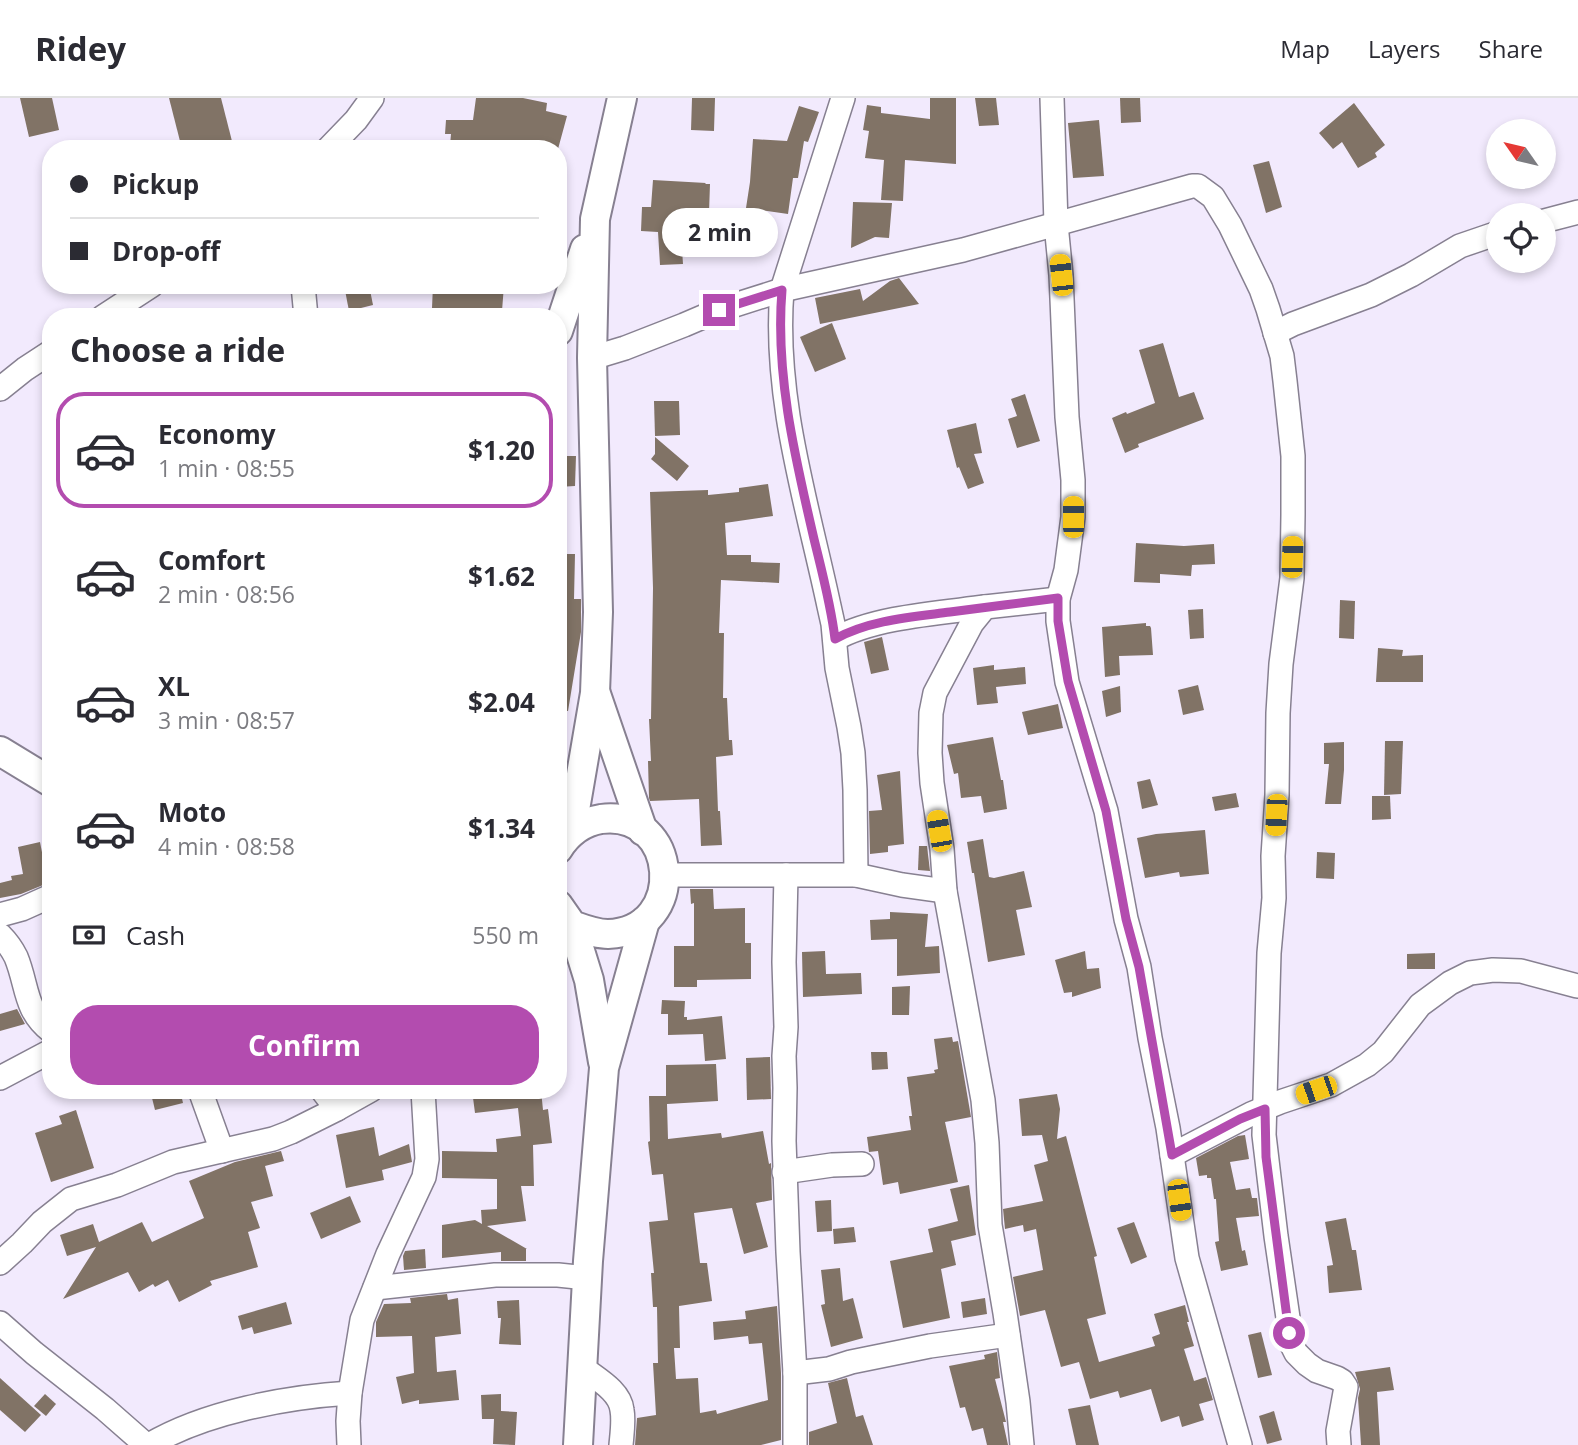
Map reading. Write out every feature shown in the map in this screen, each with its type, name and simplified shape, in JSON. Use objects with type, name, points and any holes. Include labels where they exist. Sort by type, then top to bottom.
[{"type":"main road","points":[[566,308],[595,219],[622,98]]},
{"type":"main road","points":[[567,831],[595,692],[598,612],[592,358],[595,219]]},
{"type":"main road","points":[[595,692],[643,831]]},
{"type":"main road","points":[[0,751],[42,777]]},
{"type":"main road","points":[[567,839],[582,825],[594,820],[607,818],[632,824],[653,839],[664,862],[665,875],[660,900],[645,920],[634,928],[607,934],[567,916]]},
{"type":"main road","points":[[567,920],[589,980],[604,1068]]},
{"type":"main road","points":[[578,1445],[587,1278],[604,1068],[645,920]]},
{"type":"street","points":[[337,140],[372,98]]},
{"type":"street","points":[[843,98],[782,290],[780,315],[790,434],[830,606],[837,668],[853,753],[856,875]]},
{"type":"street","points":[[1052,98],[1056,223],[1073,480],[1073,517],[1066,570],[1058,598],[1058,621],[1068,681],[1106,811],[1126,919],[1139,967],[1187,1258],[1240,1445]]},
{"type":"street","points":[[592,358],[684,326],[719,310],[782,290],[963,250],[1192,186],[1198,186],[1213,197],[1230,225],[1261,289],[1282,356],[1292,443],[1292,578],[1280,664],[1269,953],[1266,1157],[1289,1333],[1296,1353],[1307,1364],[1317,1371],[1337,1378],[1346,1387],[1338,1431],[1339,1445]]},
{"type":"street","points":[[1556,218],[1578,212]]},
{"type":"street","points":[[1275,333],[1371,295],[1460,246],[1486,237]]},
{"type":"street","points":[[117,308],[138,294]]},
{"type":"street","points":[[0,389],[42,358]]},
{"type":"street","points":[[835,639],[846,632],[883,623],[1058,598]]},
{"type":"street","points":[[985,607],[972,623],[935,692],[930,713],[932,783],[945,891],[983,1100],[990,1225],[1003,1297],[1022,1445]]},
{"type":"street","points":[[665,875],[856,875],[945,891]]},
{"type":"street","points":[[786,875],[783,962],[786,1027],[784,1172],[795,1373],[795,1445]]},
{"type":"street","points":[[0,915],[42,900]]},
{"type":"street","points":[[0,934],[16,957],[29,1003],[42,1025]]},
{"type":"street","points":[[1578,969],[1575,982],[1578,986]]},
{"type":"street","points":[[1172,1155],[1240,1119],[1331,1085],[1367,1065],[1383,1052],[1420,1005],[1469,973],[1521,971],[1578,986]]},
{"type":"street","points":[[0,1078],[42,1056]]},
{"type":"street","points":[[203,1099],[222,1151]]},
{"type":"street","points":[[329,1099],[337,1109]]},
{"type":"street","points":[[0,1263],[41,1222],[71,1199],[117,1185],[173,1162],[273,1139],[355,1099]]},
{"type":"street","points":[[349,1445],[350,1393],[362,1320],[388,1254],[424,1177],[427,1159],[424,1099]]},
{"type":"street","points":[[784,1172],[862,1164]]},
{"type":"street","points":[[375,1288],[495,1275],[587,1278]]},
{"type":"street","points":[[0,1323],[148,1445],[167,1434],[197,1423],[251,1408],[296,1398],[350,1393]]},
{"type":"street","points":[[795,1373],[829,1369],[850,1362],[930,1346],[1008,1335]]},
{"type":"street","points":[[583,1368],[611,1390],[620,1401],[621,1445]]},
{"type":"building","points":[[20,98],[52,98],[59,130],[29,137]]},
{"type":"building","points":[[169,98],[221,98],[232,140],[180,140]]},
{"type":"building","points":[[476,98],[523,98],[547,103],[546,111],[567,116],[560,140],[450,140],[451,134],[445,134],[446,120],[473,120]]},
{"type":"building","points":[[692,98],[715,98],[714,131],[691,130]]},
{"type":"building","points":[[930,98],[956,98],[956,164],[905,160],[903,201],[881,200],[884,160],[865,158],[869,131],[863,130],[867,105],[881,107],[881,113],[930,119]]},
{"type":"building","points":[[975,98],[996,98],[999,125],[979,126]]},
{"type":"building","points":[[1120,98],[1140,98],[1141,122],[1121,123]]},
{"type":"building","points":[[1354,103],[1385,145],[1375,153],[1377,157],[1358,168],[1342,142],[1333,149],[1319,133]]},
{"type":"building","points":[[799,106],[819,112],[808,142],[804,141],[798,178],[793,178],[788,214],[746,208],[753,139],[787,141]]},
{"type":"building","points":[[1099,120],[1104,176],[1073,178],[1068,123]]},
{"type":"building","points":[[1269,161],[1282,207],[1266,213],[1253,165]]},
{"type":"building","points":[[653,180],[710,184],[709,213],[676,214],[678,249],[682,249],[683,264],[660,265],[658,232],[641,231],[642,207],[651,207]]},
{"type":"building","points":[[853,202],[892,203],[889,238],[875,237],[851,248]]},
{"type":"building","points":[[899,278],[919,304],[820,324],[815,298],[860,289],[863,301],[890,281]]},
{"type":"building","points":[[346,294],[371,294],[373,305],[348,308]]},
{"type":"building","points":[[433,294],[503,294],[502,308],[432,308]]},
{"type":"building","points":[[832,323],[846,359],[815,372],[800,337]]},
{"type":"building","points":[[1163,343],[1179,397],[1194,392],[1204,419],[1138,444],[1139,447],[1125,453],[1112,418],[1155,403],[1139,350]]},
{"type":"building","points":[[1025,394],[1040,441],[1017,448],[1008,419],[1017,416],[1011,399]]},
{"type":"building","points":[[654,401],[679,401],[680,435],[655,436]]},
{"type":"building","points":[[976,423],[982,453],[974,454],[984,483],[968,489],[959,467],[957,468],[947,430]]},
{"type":"building","points":[[655,437],[689,466],[677,481],[651,459],[655,454]]},
{"type":"building","points":[[567,456],[576,456],[575,486],[567,486]]},
{"type":"building","points":[[768,484],[773,516],[725,523],[727,555],[751,555],[751,562],[780,563],[779,583],[721,580],[719,633],[724,633],[723,698],[727,698],[729,740],[732,740],[733,755],[716,757],[722,845],[701,846],[699,799],[650,801],[649,798],[653,588],[650,492],[708,490],[708,495],[739,492],[739,488]]},
{"type":"building","points":[[1136,543],[1184,546],[1214,544],[1215,564],[1192,565],[1191,576],[1160,574],[1160,583],[1134,582]]},
{"type":"building","points":[[567,554],[575,554],[574,599],[581,599],[581,632],[568,711]]},
{"type":"building","points":[[1340,600],[1355,601],[1354,639],[1339,638]]},
{"type":"building","points":[[1203,609],[1204,638],[1190,639],[1188,610]]},
{"type":"building","points":[[1146,623],[1146,626],[1151,628],[1153,655],[1119,656],[1120,675],[1105,677],[1102,627]]},
{"type":"building","points":[[882,637],[889,670],[871,674],[864,642]]},
{"type":"building","points":[[1378,648],[1403,650],[1402,656],[1423,655],[1423,682],[1376,682]]},
{"type":"building","points":[[994,665],[994,670],[1025,667],[1026,684],[996,687],[998,703],[977,705],[973,668]]},
{"type":"building","points":[[1198,685],[1204,710],[1183,715],[1178,690]]},
{"type":"building","points":[[1120,686],[1121,712],[1106,717],[1102,691]]},
{"type":"building","points":[[1058,704],[1063,728],[1028,735],[1022,712]]},
{"type":"building","points":[[993,737],[1007,809],[984,813],[981,796],[961,798],[958,773],[954,774],[947,745]]},
{"type":"building","points":[[1385,741],[1403,741],[1401,794],[1384,795]]},
{"type":"building","points":[[1344,742],[1341,804],[1325,804],[1329,764],[1324,764],[1324,743]]},
{"type":"building","points":[[900,771],[904,844],[888,846],[888,852],[870,854],[869,811],[882,810],[877,775]]},
{"type":"building","points":[[1150,779],[1158,805],[1142,809],[1137,782]]},
{"type":"building","points":[[1236,793],[1239,807],[1215,811],[1212,797]]},
{"type":"building","points":[[1372,796],[1390,796],[1391,819],[1372,820]]},
{"type":"building","points":[[1205,830],[1209,874],[1180,877],[1179,872],[1145,878],[1137,838]]},
{"type":"building","points":[[983,839],[989,877],[1024,871],[1032,907],[1016,910],[1025,955],[988,962],[967,842]]},
{"type":"building","points":[[40,842],[42,885],[21,894],[0,898],[0,883],[12,880],[11,876],[23,874],[18,847]]},
{"type":"building","points":[[919,846],[927,846],[930,871],[918,870]]},
{"type":"building","points":[[1317,852],[1335,853],[1334,879],[1316,878]]},
{"type":"building","points":[[690,889],[713,889],[714,909],[745,908],[745,943],[751,943],[751,979],[697,980],[697,987],[674,987],[674,946],[694,946],[694,903],[691,904]]},
{"type":"building","points":[[890,912],[928,914],[925,947],[939,946],[940,973],[897,976],[897,939],[871,940],[870,920],[890,919]]},
{"type":"building","points":[[825,951],[826,974],[861,973],[862,994],[803,997],[802,952]]},
{"type":"building","points":[[1085,951],[1087,969],[1099,968],[1101,988],[1072,997],[1072,992],[1064,993],[1055,960]]},
{"type":"building","points":[[1435,953],[1435,969],[1407,969],[1407,954]]},
{"type":"building","points":[[910,986],[909,1015],[892,1015],[892,987]]},
{"type":"building","points":[[662,1000],[685,1001],[684,1017],[687,1017],[687,1020],[722,1016],[726,1059],[705,1061],[703,1034],[668,1035],[668,1014],[661,1014]]},
{"type":"building","points":[[17,1009],[25,1024],[0,1031],[0,1014]]},
{"type":"building","points":[[952,1037],[953,1042],[958,1041],[971,1117],[945,1122],[958,1182],[900,1194],[898,1182],[883,1185],[878,1151],[869,1152],[867,1137],[911,1130],[907,1077],[935,1073],[934,1070],[938,1069],[934,1039]]},
{"type":"building","points":[[871,1052],[887,1052],[888,1069],[872,1070]]},
{"type":"building","points":[[770,1057],[771,1099],[747,1100],[746,1058]]},
{"type":"building","points":[[716,1064],[718,1101],[667,1104],[668,1139],[721,1133],[722,1138],[763,1131],[769,1164],[771,1163],[772,1200],[756,1203],[768,1247],[744,1254],[732,1208],[694,1213],[700,1263],[707,1263],[712,1301],[679,1306],[680,1348],[674,1348],[676,1379],[698,1378],[700,1413],[716,1410],[717,1414],[768,1400],[762,1343],[749,1344],[748,1336],[714,1340],[713,1322],[746,1319],[745,1311],[777,1306],[781,1440],[761,1445],[635,1445],[637,1418],[656,1415],[653,1363],[658,1363],[657,1307],[653,1307],[651,1273],[654,1273],[649,1222],[668,1220],[663,1174],[652,1175],[648,1142],[649,1096],[666,1096],[666,1065]]},
{"type":"building","points":[[1057,1094],[1060,1109],[1057,1139],[1066,1136],[1097,1256],[1094,1257],[1106,1314],[1087,1319],[1099,1362],[1155,1346],[1152,1337],[1160,1334],[1154,1314],[1185,1305],[1194,1346],[1184,1349],[1194,1381],[1206,1377],[1213,1400],[1199,1404],[1204,1420],[1182,1427],[1179,1416],[1161,1422],[1151,1389],[1120,1398],[1118,1391],[1090,1399],[1079,1362],[1061,1367],[1045,1310],[1020,1316],[1013,1277],[1043,1270],[1036,1229],[1024,1232],[1023,1225],[1005,1229],[1003,1209],[1043,1201],[1034,1165],[1048,1161],[1042,1135],[1022,1136],[1019,1099]]},
{"type":"building","points":[[152,1099],[182,1099],[183,1103],[155,1110]]},
{"type":"building","points":[[473,1099],[542,1099],[543,1110],[548,1109],[552,1143],[533,1145],[534,1186],[521,1186],[526,1221],[487,1226],[527,1249],[526,1261],[501,1261],[501,1252],[442,1258],[442,1225],[475,1220],[482,1224],[481,1210],[497,1209],[497,1179],[442,1178],[442,1151],[497,1152],[496,1139],[521,1136],[518,1108],[475,1113]]},
{"type":"building","points":[[76,1110],[94,1168],[51,1182],[35,1133],[62,1124],[59,1116]]},
{"type":"building","points":[[374,1127],[379,1156],[409,1144],[412,1162],[382,1170],[384,1180],[346,1188],[336,1135]]},
{"type":"building","points":[[1245,1135],[1249,1159],[1230,1162],[1236,1190],[1250,1188],[1252,1198],[1257,1198],[1259,1216],[1236,1218],[1242,1251],[1245,1250],[1248,1265],[1221,1271],[1215,1242],[1219,1241],[1216,1199],[1211,1178],[1207,1178],[1207,1175],[1199,1176],[1196,1158]]},
{"type":"building","points":[[281,1151],[284,1161],[265,1166],[273,1196],[251,1202],[260,1228],[248,1232],[258,1267],[210,1281],[212,1285],[179,1302],[168,1280],[139,1292],[128,1272],[63,1299],[96,1247],[67,1256],[60,1235],[93,1224],[99,1242],[142,1222],[152,1242],[204,1218],[189,1181],[235,1162]]},
{"type":"building","points":[[969,1185],[976,1235],[951,1241],[956,1265],[941,1269],[950,1318],[903,1328],[890,1261],[933,1252],[928,1229],[958,1221],[950,1189]]},
{"type":"building","points":[[350,1196],[361,1222],[321,1239],[310,1213]]},
{"type":"building","points":[[831,1200],[832,1231],[817,1232],[815,1201]]},
{"type":"building","points":[[1346,1218],[1352,1250],[1356,1250],[1362,1290],[1329,1293],[1327,1266],[1333,1265],[1325,1222]]},
{"type":"building","points":[[1134,1222],[1147,1257],[1131,1264],[1117,1228]]},
{"type":"building","points":[[854,1227],[856,1242],[834,1244],[833,1229]]},
{"type":"building","points":[[425,1249],[426,1268],[404,1270],[405,1251]]},
{"type":"building","points":[[840,1268],[843,1301],[853,1298],[863,1338],[831,1347],[821,1305],[825,1304],[821,1270]]},
{"type":"building","points":[[447,1294],[448,1300],[458,1298],[461,1334],[435,1337],[437,1372],[456,1370],[459,1400],[419,1404],[419,1400],[402,1404],[396,1377],[414,1373],[412,1336],[376,1337],[376,1322],[384,1304],[411,1303],[410,1298]]},
{"type":"building","points":[[985,1298],[987,1314],[963,1318],[961,1302]]},
{"type":"building","points":[[519,1300],[521,1345],[499,1344],[501,1318],[498,1318],[497,1301]]},
{"type":"building","points":[[286,1302],[292,1324],[254,1334],[252,1327],[242,1330],[238,1316]]},
{"type":"building","points":[[1261,1332],[1272,1375],[1258,1378],[1248,1335]]},
{"type":"building","points":[[997,1352],[1000,1378],[995,1379],[1006,1422],[1003,1422],[1008,1445],[987,1445],[983,1428],[972,1431],[965,1407],[960,1408],[949,1366],[985,1359],[984,1355]]},
{"type":"building","points":[[1390,1367],[1394,1390],[1377,1392],[1380,1445],[1361,1445],[1358,1398],[1360,1389],[1355,1372]]},
{"type":"building","points":[[0,1378],[41,1415],[25,1432],[0,1410]]},
{"type":"building","points":[[847,1378],[856,1417],[863,1415],[873,1445],[809,1445],[809,1432],[837,1423],[828,1383]]},
{"type":"building","points":[[45,1394],[56,1404],[46,1416],[34,1406]]},
{"type":"building","points":[[501,1394],[501,1411],[517,1412],[515,1445],[493,1444],[494,1419],[482,1419],[481,1395]]},
{"type":"building","points":[[1090,1405],[1099,1445],[1076,1445],[1068,1409]]},
{"type":"building","points":[[1274,1411],[1282,1440],[1267,1444],[1259,1416]]},
{"type":"route","points":[[719,310],[782,290],[782,361],[790,434],[830,606],[835,639],[859,628],[924,615],[1058,598],[1058,621],[1068,681],[1106,811],[1126,919],[1139,967],[1172,1155],[1240,1119],[1265,1109],[1266,1157],[1289,1333]]}]
